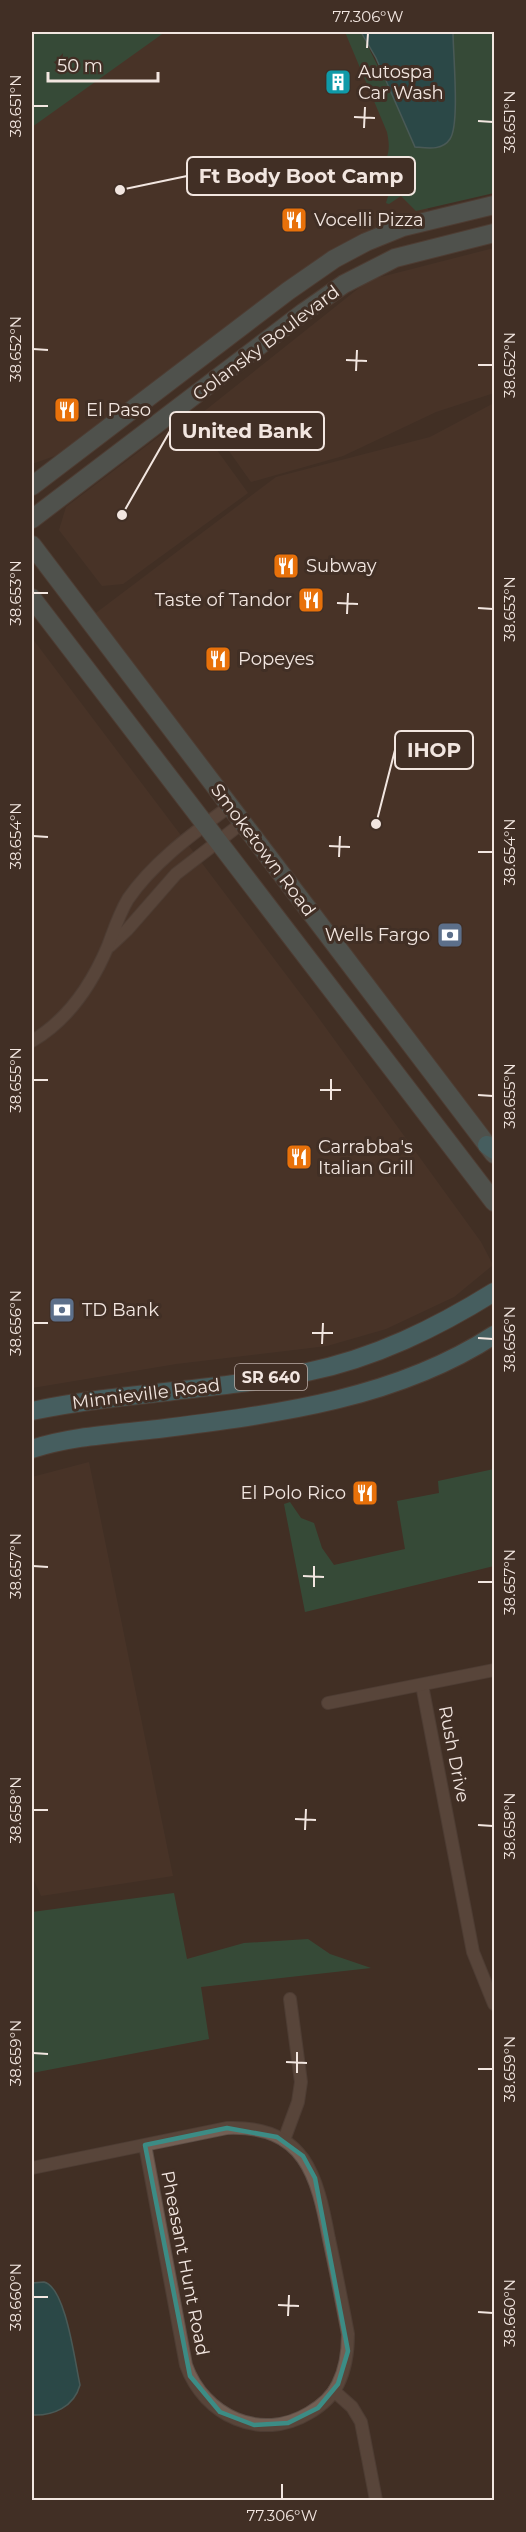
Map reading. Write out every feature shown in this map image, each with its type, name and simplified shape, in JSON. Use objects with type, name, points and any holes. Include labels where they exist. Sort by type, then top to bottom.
[{"type":"main road","name":"Golansky Boulevard","points":[[32,486],[288,291],[334,259],[374,238],[449,214],[495,205]]},
{"type":"main road","name":"Golansky Boulevard","points":[[32,519],[304,312],[344,285],[384,263],[495,233]]},
{"type":"main road","points":[[374,238],[384,263]]},
{"type":"main road","points":[[32,469],[69,460]]},
{"type":"main road","name":"Smoketown Road","points":[[32,545],[492,1150]]},
{"type":"main road","name":"Smoketown Road","points":[[32,598],[495,1202]]},
{"type":"main road","name":"Minnieville Road","points":[[32,1410],[323,1368],[411,1338],[453,1319],[495,1292]]},
{"type":"main road","name":"Minnieville Road","points":[[32,1449],[76,1439],[273,1414],[323,1404],[411,1377],[493,1337]]},
{"type":"street","points":[[32,1041],[62,1020],[74,1005],[107,948],[118,919],[132,894],[159,864],[230,806]]},
{"type":"street","points":[[107,948],[128,930],[176,874],[243,822]]},
{"type":"street","points":[[328,1703],[495,1670]]},
{"type":"street","name":"Rush Drive","points":[[422,1685],[473,1952],[495,2004]]},
{"type":"street","points":[[284,2140],[298,2102],[301,2082],[290,1999]]},
{"type":"street","name":"Pheasant Hunt Road","points":[[32,2168],[227,2128],[245,2127],[263,2131],[284,2140],[303,2156],[320,2192],[348,2334],[345,2365],[334,2391],[318,2408],[304,2416],[271,2426],[235,2420],[220,2412],[196,2388],[186,2365],[145,2145]]},
{"type":"street","points":[[334,2391],[358,2414],[376,2500]]},
{"type":"highlighted area","points":[[227,2128],[277,2137],[303,2156],[315,2178],[348,2351],[338,2384],[318,2408],[288,2423],[254,2425],[220,2412],[190,2376],[145,2145]]},
{"type":"shaded area","points":[[104,32],[353,32],[429,212],[395,223],[63,453],[32,464],[32,93]]},
{"type":"shaded area","points":[[494,248],[494,393],[436,412],[343,456],[251,482],[202,413],[369,280]]},
{"type":"shaded area","points":[[494,403],[494,1150],[88,619],[276,477],[430,437]]},
{"type":"shaded area","points":[[190,413],[248,493],[123,584],[102,586],[59,530],[66,507]]},
{"type":"shaded area","points":[[32,638],[315,1013],[481,1242],[493,1265],[454,1297],[386,1329],[327,1346],[176,1364],[32,1388]]},
{"type":"shaded area","points":[[89,1462],[173,1876],[41,1896],[32,1876],[32,1477]]},
{"type":"green space","points":[[32,32],[165,32],[32,127]]},
{"type":"green space","points":[[345,32],[361,32],[392,95],[440,147],[449,141],[455,122],[453,32],[494,32],[494,193],[416,211],[401,196],[389,204],[386,203],[390,190],[369,187],[369,183],[378,180],[379,176],[375,173],[388,154],[387,132]]},
{"type":"green space","points":[[494,1469],[494,1566],[305,1612],[284,1504],[290,1502],[301,1518],[314,1523],[322,1548],[334,1565],[405,1549],[397,1501],[439,1493],[438,1481]]},
{"type":"green space","points":[[174,1893],[187,1959],[244,1943],[308,1939],[330,1954],[371,1968],[201,1987],[209,2039],[32,2073],[32,1912]]},
{"type":"water","points":[[361,32],[453,32],[455,119],[453,131],[447,143],[434,148],[415,147],[376,58]]},
{"type":"water","points":[[44,2282],[52,2287],[64,2311],[80,2385],[73,2399],[62,2409],[48,2414],[32,2415],[32,2283]]},
{"type":"place","name":"Autospa Car Wash","points":[[338,82]]},
{"type":"place","name":"Ft Body Boot Camp","points":[[120,190]]},
{"type":"place","name":"Vocelli Pizza","points":[[294,220]]},
{"type":"place","name":"El Paso","points":[[67,410]]},
{"type":"place","name":"United Bank","points":[[122,515]]},
{"type":"place","name":"Subway","points":[[286,566]]},
{"type":"place","name":"Taste of Tandor","points":[[311,600]]},
{"type":"place","name":"Popeyes","points":[[218,659]]},
{"type":"place","name":"IHOP","points":[[376,824]]},
{"type":"place","name":"Wells Fargo","points":[[450,935]]},
{"type":"place","name":"Carrabba's Italian Grill","points":[[299,1157]]},
{"type":"place","name":"TD Bank","points":[[62,1310]]},
{"type":"place","name":"El Polo Rico","points":[[365,1493]]}]
